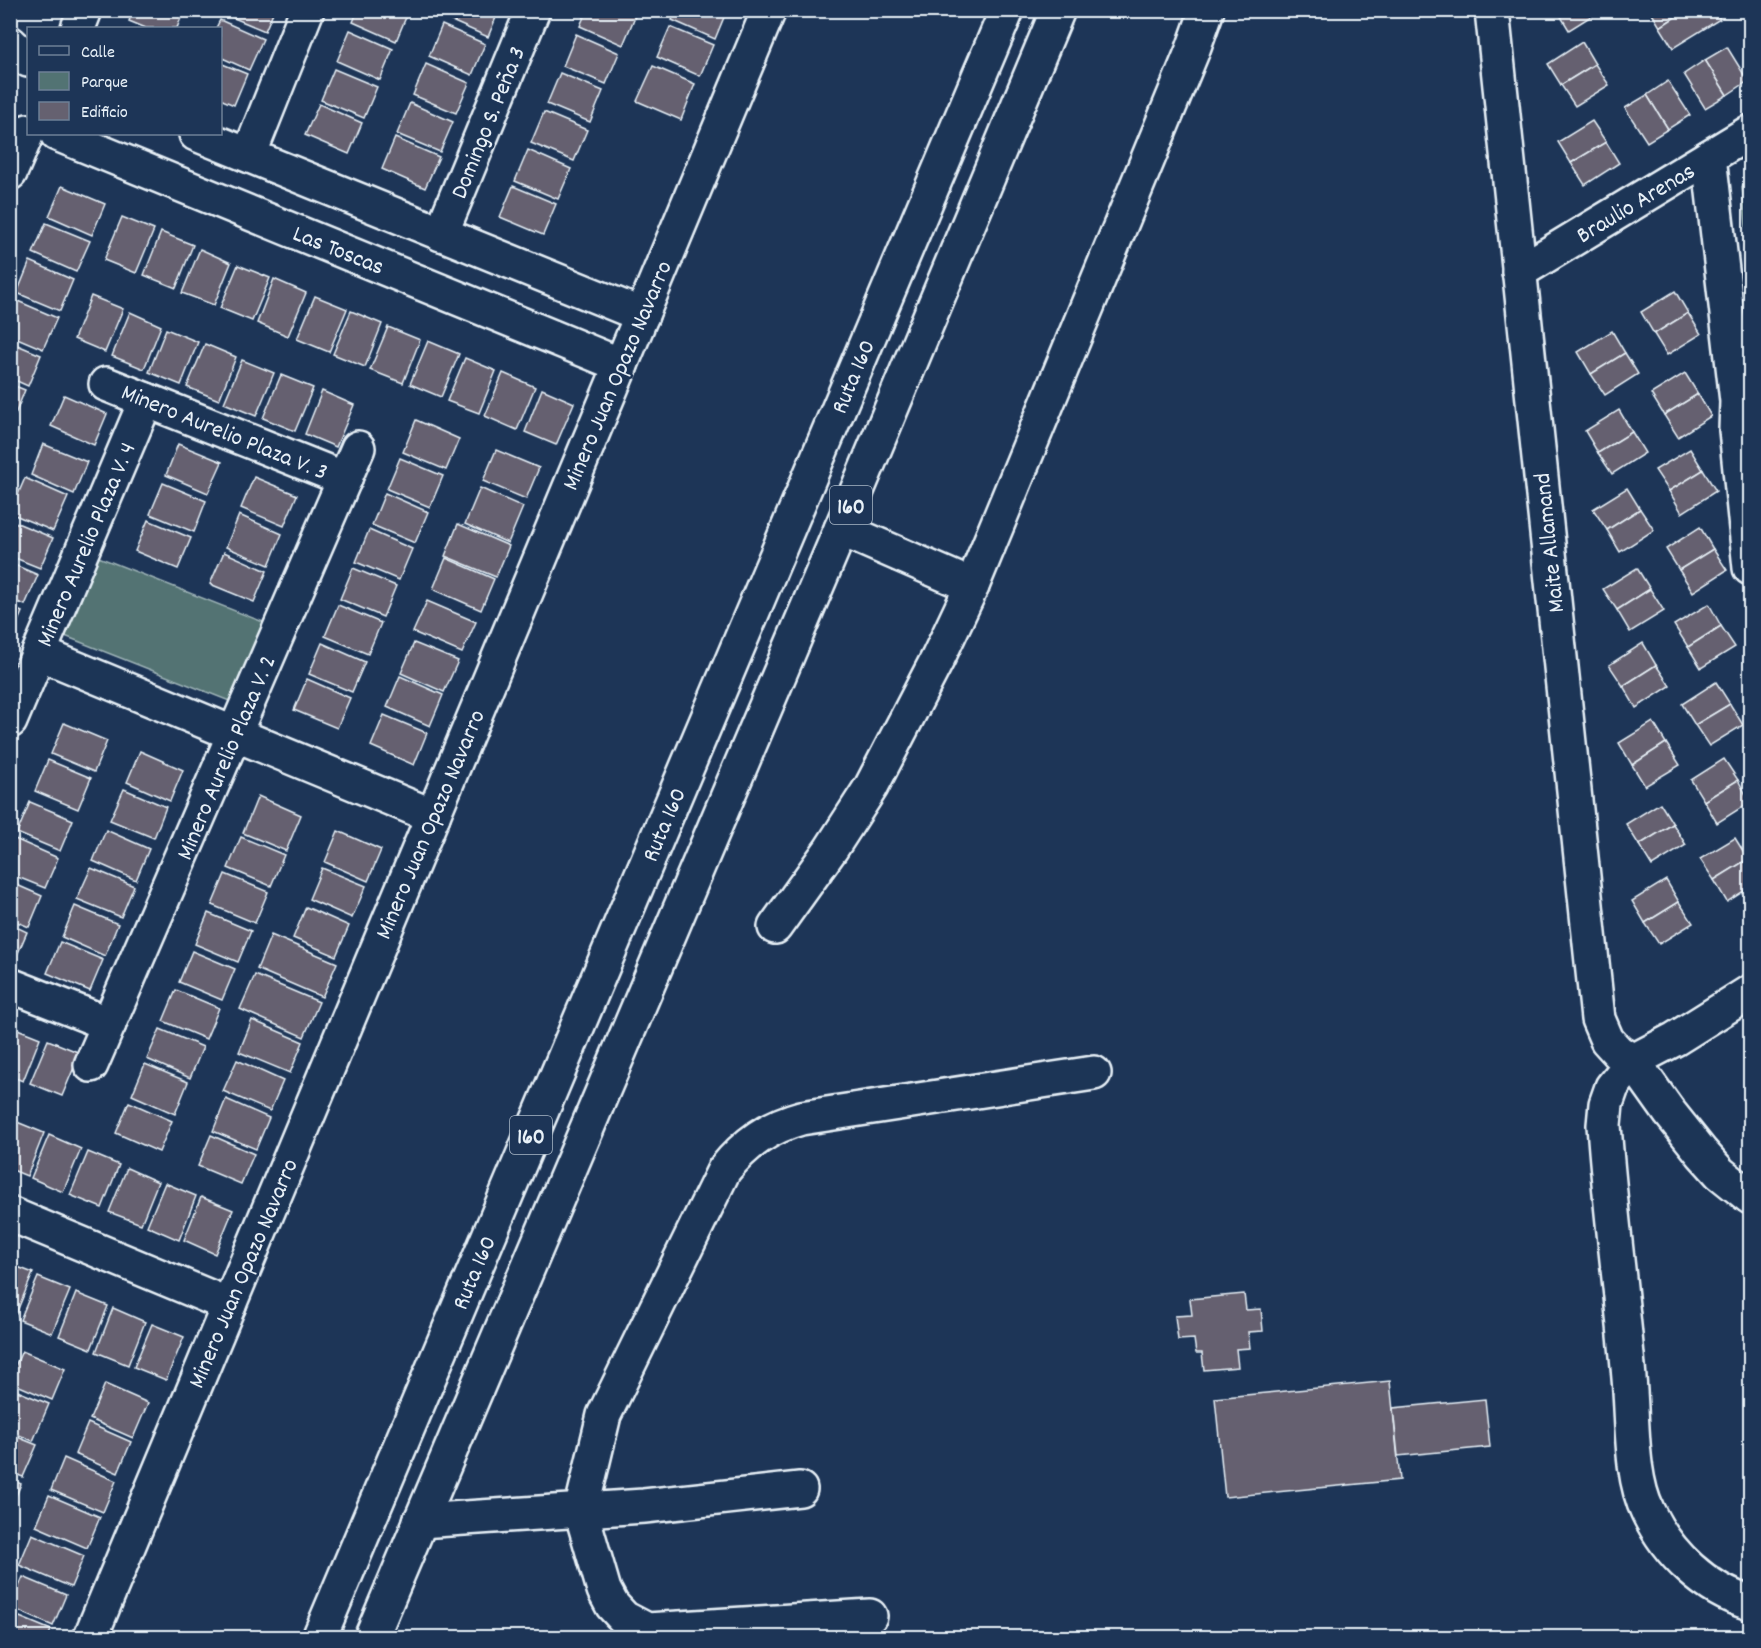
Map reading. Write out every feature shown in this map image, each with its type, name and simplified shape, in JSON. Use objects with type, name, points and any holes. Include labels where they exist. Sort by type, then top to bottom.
[{"type":"main road","points":[[78,27],[85,10]]},
{"type":"main road","points":[[249,155],[308,10]]},
{"type":"main road","name":"Domingo S. Peña 3","points":[[441,234],[533,10]]},
{"type":"main road","name":"Minero Juan Opazo Navarro","points":[[90,1638],[768,10]]},
{"type":"main road","name":"Ruta 160","points":[[319,1638],[1006,10]]},
{"type":"main road","name":"Ruta 160","points":[[371,1638],[841,529],[1058,10]]},
{"type":"main road","points":[[775,927],[831,849],[871,787],[906,722],[972,586],[1192,52],[1207,10]]},
{"type":"main road","name":"Maite Allamand","points":[[1492,10],[1598,1019],[1606,1040],[1618,1053],[1634,1061]]},
{"type":"main road","points":[[10,43],[27,59]]},
{"type":"main road","points":[[10,113],[27,122]]},
{"type":"main road","points":[[10,173],[27,132]]},
{"type":"main road","name":"Braulio Arenas","points":[[1519,272],[1750,132]]},
{"type":"main road","name":"Las Toscas","points":[[59,135],[621,365]]},
{"type":"main road","points":[[199,135],[642,315]]},
{"type":"main road","points":[[1709,157],[1744,333],[1736,430],[1750,568]]},
{"type":"main road","name":"Minero Aurelio Plaza V. 3","points":[[106,384],[345,479]]},
{"type":"main road","name":"Minero Aurelio Plaza V. 4","points":[[10,721],[146,400]]},
{"type":"main road","name":"Minero Aurelio Plaza V. 2","points":[[91,1065],[358,448]]},
{"type":"main road","points":[[841,529],[972,586]]},
{"type":"main road","points":[[39,653],[433,816]]},
{"type":"main road","points":[[10,985],[109,1024]]},
{"type":"main road","points":[[1750,992],[1675,1039],[1634,1061],[1612,1087],[1606,1104],[1604,1125],[1629,1377],[1637,1486],[1647,1512],[1661,1536],[1678,1557],[1720,1590],[1750,1603]]},
{"type":"main road","points":[[1634,1061],[1670,1113],[1702,1153],[1720,1173],[1750,1197]]},
{"type":"main road","points":[[870,1616],[647,1630],[624,1618],[612,1605],[604,1590],[581,1511],[604,1415],[724,1170],[750,1142],[783,1123],[801,1118],[1094,1073]]},
{"type":"main road","points":[[10,1214],[229,1305]]},
{"type":"main road","points":[[420,1521],[581,1511],[800,1489]]},
{"type":"green space","points":[[1750,171],[1750,264],[1742,187]]},
{"type":"green space","points":[[96,556],[263,622],[232,702],[65,636]]},
{"type":"building","points":[[133,10],[184,10],[177,27],[144,27],[129,21]]},
{"type":"building","points":[[223,10],[274,10],[265,31],[222,13]]},
{"type":"building","points":[[358,10],[409,10],[396,41],[353,22]]},
{"type":"building","points":[[448,10],[499,10],[488,37],[445,18]]},
{"type":"building","points":[[587,10],[628,10],[636,14],[623,45],[580,26]]},
{"type":"building","points":[[676,10],[727,10],[715,39],[672,20]]},
{"type":"building","points":[[1557,10],[1601,10],[1569,30]]},
{"type":"building","points":[[1650,10],[1686,10],[1660,27]]},
{"type":"building","points":[[1686,10],[1714,10],[1720,19],[1673,48],[1660,27]]},
{"type":"building","points":[[220,20],[263,39],[249,70],[222,58],[222,27],[216,27]]},
{"type":"building","points":[[442,25],[485,44],[472,75],[429,56]]},
{"type":"building","points":[[670,27],[713,45],[700,76],[657,57]]},
{"type":"building","points":[[350,30],[393,49],[380,80],[337,61]]},
{"type":"building","points":[[576,34],[619,53],[606,84],[563,66]]},
{"type":"building","points":[[1582,42],[1595,64],[1561,85],[1548,64]]},
{"type":"building","points":[[1727,47],[1748,81],[1727,95],[1705,60]]},
{"type":"building","points":[[1705,60],[1727,95],[1705,108],[1684,74]]},
{"type":"building","points":[[222,64],[247,74],[234,105],[222,100]]},
{"type":"building","points":[[426,64],[469,83],[456,113],[413,95]]},
{"type":"building","points":[[1595,64],[1609,85],[1575,106],[1561,85]]},
{"type":"building","points":[[653,66],[695,84],[681,120],[637,101]]},
{"type":"building","points":[[334,69],[377,87],[364,118],[321,100]]},
{"type":"building","points":[[560,73],[603,91],[590,122],[547,104]]},
{"type":"building","points":[[1668,81],[1690,115],[1668,129],[1647,95]]},
{"type":"building","points":[[1647,95],[1668,129],[1647,142],[1625,108]]},
{"type":"building","points":[[410,103],[453,122],[440,152],[397,134]]},
{"type":"building","points":[[319,104],[362,123],[349,154],[305,135]]},
{"type":"building","points":[[544,112],[587,130],[574,161],[531,143]]},
{"type":"building","points":[[1592,121],[1606,142],[1571,163],[1558,142]]},
{"type":"building","points":[[395,138],[439,157],[425,188],[382,169]]},
{"type":"building","points":[[1606,142],[1619,163],[1585,185],[1571,163]]},
{"type":"building","points":[[528,150],[571,169],[558,199],[515,181]]},
{"type":"building","points":[[62,186],[105,204],[92,235],[49,216]]},
{"type":"building","points":[[513,186],[556,204],[543,235],[500,217]]},
{"type":"building","points":[[122,217],[154,230],[136,273],[104,260]]},
{"type":"building","points":[[46,223],[90,241],[76,272],[33,253]]},
{"type":"building","points":[[161,232],[193,245],[176,288],[144,275]]},
{"type":"building","points":[[200,249],[231,263],[214,305],[182,293]]},
{"type":"building","points":[[30,261],[73,280],[60,311],[17,293]]},
{"type":"building","points":[[238,265],[270,278],[252,321],[220,308]]},
{"type":"building","points":[[274,279],[306,293],[288,336],[257,323]]},
{"type":"building","points":[[1675,291],[1688,313],[1654,334],[1641,312]]},
{"type":"building","points":[[91,296],[123,309],[105,352],[74,339]]},
{"type":"building","points":[[315,296],[347,309],[329,352],[297,339]]},
{"type":"building","points":[[13,299],[57,318],[43,349],[10,335],[10,306]]},
{"type":"building","points":[[351,311],[382,324],[365,367],[333,354]]},
{"type":"building","points":[[130,312],[161,326],[144,369],[112,356]]},
{"type":"building","points":[[1688,313],[1701,334],[1667,355],[1654,334]]},
{"type":"building","points":[[388,327],[420,340],[403,383],[370,370]]},
{"type":"building","points":[[166,329],[198,342],[181,385],[149,372]]},
{"type":"building","points":[[1612,331],[1625,353],[1591,374],[1578,352]]},
{"type":"building","points":[[428,341],[459,354],[441,397],[410,384]]},
{"type":"building","points":[[10,342],[41,355],[28,386],[10,378]]},
{"type":"building","points":[[205,344],[236,357],[219,400],[187,387]]},
{"type":"building","points":[[1625,353],[1638,374],[1605,395],[1591,374]]},
{"type":"building","points":[[465,358],[496,371],[479,413],[447,401]]},
{"type":"building","points":[[242,360],[274,373],[256,416],[224,403]]},
{"type":"building","points":[[503,373],[535,387],[517,430],[485,416]]},
{"type":"building","points":[[1685,373],[1698,394],[1664,415],[1651,394]]},
{"type":"building","points":[[281,375],[313,388],[295,431],[263,418]]},
{"type":"building","points":[[10,384],[25,390],[12,422],[10,421]]},
{"type":"building","points":[[542,389],[574,403],[556,445],[525,432]]},
{"type":"building","points":[[322,391],[354,405],[336,447],[305,434]]},
{"type":"building","points":[[1698,394],[1711,416],[1678,437],[1664,415]]},
{"type":"building","points":[[64,395],[107,414],[94,445],[51,426]]},
{"type":"building","points":[[1619,410],[1632,432],[1598,453],[1585,431]]},
{"type":"building","points":[[416,420],[459,439],[446,470],[403,452]]},
{"type":"building","points":[[1632,432],[1645,453],[1612,474],[1598,453]]},
{"type":"building","points":[[43,444],[87,462],[74,494],[31,475]]},
{"type":"building","points":[[178,444],[222,462],[208,493],[166,475]]},
{"type":"building","points":[[1690,449],[1703,470],[1669,491],[1655,470]]},
{"type":"building","points":[[496,450],[539,468],[526,499],[483,481]]},
{"type":"building","points":[[400,458],[443,476],[430,507],[387,489]]},
{"type":"building","points":[[1703,470],[1716,491],[1682,513],[1669,491]]},
{"type":"building","points":[[254,477],[297,495],[284,526],[241,508]]},
{"type":"building","points":[[25,478],[68,497],[53,531],[10,513]]},
{"type":"building","points":[[163,483],[206,501],[194,532],[150,514]]},
{"type":"building","points":[[480,488],[523,507],[508,543],[465,524]]},
{"type":"building","points":[[1627,488],[1640,509],[1607,530],[1593,509]]},
{"type":"building","points":[[385,493],[428,512],[415,543],[372,525]]},
{"type":"building","points":[[1640,509],[1654,530],[1620,552],[1607,530]]},
{"type":"building","points":[[239,515],[282,534],[269,565],[226,547]]},
{"type":"building","points":[[10,520],[53,538],[40,568],[10,556]]},
{"type":"building","points":[[148,520],[191,538],[178,569],[135,551]]},
{"type":"building","points":[[458,524],[509,546],[496,577],[445,556]]},
{"type":"building","points":[[1700,527],[1713,549],[1679,570],[1666,549]]},
{"type":"building","points":[[369,530],[412,549],[399,580],[356,562]]},
{"type":"building","points":[[1713,549],[1727,570],[1693,592],[1679,570]]},
{"type":"building","points":[[224,552],[267,571],[254,602],[210,584]]},
{"type":"building","points":[[446,558],[494,579],[481,610],[433,589]]},
{"type":"building","points":[[10,563],[38,575],[25,605],[10,599]]},
{"type":"building","points":[[353,568],[396,586],[383,617],[340,599]]},
{"type":"building","points":[[1637,568],[1650,589],[1617,610],[1603,589]]},
{"type":"building","points":[[1650,589],[1664,611],[1630,632],[1617,610]]},
{"type":"building","points":[[427,601],[476,622],[462,653],[413,632]]},
{"type":"building","points":[[1709,604],[1721,626],[1688,647],[1674,625]]},
{"type":"building","points":[[338,605],[381,623],[368,654],[325,636]]},
{"type":"building","points":[[10,607],[22,612],[10,640]]},
{"type":"building","points":[[1721,626],[1735,647],[1701,668],[1688,647]]},
{"type":"building","points":[[322,643],[365,662],[352,692],[309,674]]},
{"type":"building","points":[[414,643],[458,661],[444,692],[401,673]]},
{"type":"building","points":[[1643,643],[1656,665],[1623,686],[1609,665]]},
{"type":"building","points":[[1656,665],[1670,686],[1636,708],[1623,686]]},
{"type":"building","points":[[400,676],[443,695],[430,726],[387,707]]},
{"type":"building","points":[[307,679],[350,698],[337,728],[294,710]]},
{"type":"building","points":[[1716,682],[1730,704],[1695,725],[1682,704]]},
{"type":"building","points":[[1730,704],[1743,725],[1709,746],[1695,725]]},
{"type":"building","points":[[384,715],[427,733],[414,765],[371,746]]},
{"type":"building","points":[[1653,722],[1666,743],[1632,765],[1619,743]]},
{"type":"building","points":[[64,723],[107,741],[94,772],[51,754]]},
{"type":"building","points":[[1666,743],[1680,765],[1645,786],[1632,765]]},
{"type":"building","points":[[140,751],[183,770],[170,801],[127,782]]},
{"type":"building","points":[[1724,759],[1738,780],[1704,801],[1691,780]]},
{"type":"building","points":[[48,760],[91,778],[78,809],[35,791]]},
{"type":"building","points":[[1738,780],[1750,802],[1717,823],[1704,801]]},
{"type":"building","points":[[124,789],[166,807],[154,838],[110,820]]},
{"type":"building","points":[[258,796],[301,815],[286,851],[243,833]]},
{"type":"building","points":[[30,802],[73,820],[60,851],[17,833]]},
{"type":"building","points":[[1660,803],[1673,824],[1639,845],[1626,824]]},
{"type":"building","points":[[1673,824],[1686,845],[1652,866],[1639,845]]},
{"type":"building","points":[[106,830],[149,849],[136,880],[93,861]]},
{"type":"building","points":[[338,831],[381,850],[368,881],[325,862]]},
{"type":"building","points":[[241,837],[284,855],[271,886],[228,868]]},
{"type":"building","points":[[1735,838],[1748,859],[1714,880],[1700,859]]},
{"type":"building","points":[[15,839],[58,858],[45,888],[10,874],[10,849]]},
{"type":"building","points":[[1748,859],[1750,887],[1727,902],[1714,880]]},
{"type":"building","points":[[91,868],[134,886],[121,917],[77,899]]},
{"type":"building","points":[[322,868],[366,886],[352,918],[309,899]]},
{"type":"building","points":[[225,874],[268,892],[255,923],[212,905]]},
{"type":"building","points":[[1666,880],[1679,902],[1645,923],[1632,901]]},
{"type":"building","points":[[10,882],[42,896],[29,927],[10,919]]},
{"type":"building","points":[[1679,902],[1693,923],[1659,944],[1645,923]]},
{"type":"building","points":[[75,906],[118,924],[105,956],[62,937]]},
{"type":"building","points":[[306,907],[349,926],[336,956],[293,938]]},
{"type":"building","points":[[208,913],[251,931],[238,962],[195,944]]},
{"type":"building","points":[[10,924],[27,932],[14,962],[10,961]]},
{"type":"building","points":[[271,935],[337,963],[322,997],[257,969]]},
{"type":"building","points":[[60,942],[103,960],[90,991],[47,973]]},
{"type":"building","points":[[192,951],[235,969],[222,1000],[179,982]]},
{"type":"building","points":[[255,975],[319,1002],[304,1037],[240,1009]]},
{"type":"building","points":[[176,990],[219,1008],[206,1039],[163,1021]]},
{"type":"building","points":[[252,1020],[303,1042],[290,1073],[239,1052]]},
{"type":"building","points":[[10,1026],[40,1038],[23,1081],[10,1076]]},
{"type":"building","points":[[160,1029],[203,1047],[190,1078],[147,1059]]},
{"type":"building","points":[[48,1040],[80,1053],[62,1096],[30,1083]]},
{"type":"building","points":[[237,1060],[283,1081],[270,1111],[223,1091]]},
{"type":"building","points":[[145,1064],[188,1082],[175,1114],[132,1095]]},
{"type":"building","points":[[226,1099],[269,1118],[256,1149],[213,1131]]},
{"type":"building","points":[[129,1102],[172,1121],[159,1152],[116,1133]]},
{"type":"building","points":[[12,1120],[44,1133],[27,1176],[10,1169],[10,1124]]},
{"type":"building","points":[[49,1135],[81,1149],[63,1192],[31,1178]]},
{"type":"building","points":[[211,1135],[254,1154],[241,1184],[198,1166]]},
{"type":"building","points":[[88,1152],[119,1165],[102,1208],[70,1195]]},
{"type":"building","points":[[127,1168],[158,1182],[141,1224],[109,1212]]},
{"type":"building","points":[[165,1183],[196,1196],[179,1240],[147,1226]]},
{"type":"building","points":[[201,1197],[233,1210],[215,1254],[184,1240]]},
{"type":"building","points":[[10,1264],[33,1273],[15,1316],[10,1314]]},
{"type":"building","points":[[38,1277],[70,1290],[52,1333],[20,1320]]},
{"type":"building","points":[[76,1293],[108,1306],[91,1349],[59,1336]]},
{"type":"building","points":[[1244,1294],[1246,1310],[1261,1309],[1263,1331],[1248,1332],[1250,1348],[1236,1349],[1238,1367],[1204,1370],[1202,1353],[1196,1353],[1194,1339],[1178,1340],[1175,1316],[1192,1315],[1190,1299]]},
{"type":"building","points":[[113,1308],[145,1322],[128,1365],[96,1352]]},
{"type":"building","points":[[152,1324],[184,1337],[166,1380],[134,1367]]},
{"type":"building","points":[[22,1351],[65,1369],[52,1400],[10,1382],[10,1377]]},
{"type":"building","points":[[1390,1381],[1400,1480],[1225,1497],[1215,1398]]},
{"type":"building","points":[[105,1384],[148,1403],[133,1438],[90,1419]]},
{"type":"building","points":[[10,1388],[49,1404],[33,1441],[10,1431]]},
{"type":"building","points":[[1485,1399],[1490,1447],[1398,1456],[1393,1408]]},
{"type":"building","points":[[88,1423],[131,1442],[118,1473],[75,1454]]},
{"type":"building","points":[[10,1434],[37,1445],[23,1477],[10,1472]]},
{"type":"building","points":[[64,1458],[116,1481],[103,1512],[51,1490]]},
{"type":"building","points":[[10,1479],[21,1484],[10,1510]]},
{"type":"building","points":[[49,1495],[100,1517],[87,1548],[36,1526]]},
{"type":"building","points":[[32,1534],[84,1556],[71,1587],[19,1565]]},
{"type":"building","points":[[23,1577],[66,1595],[53,1626],[10,1607]]},
{"type":"building","points":[[10,1613],[51,1630],[48,1638],[10,1638]]}]
